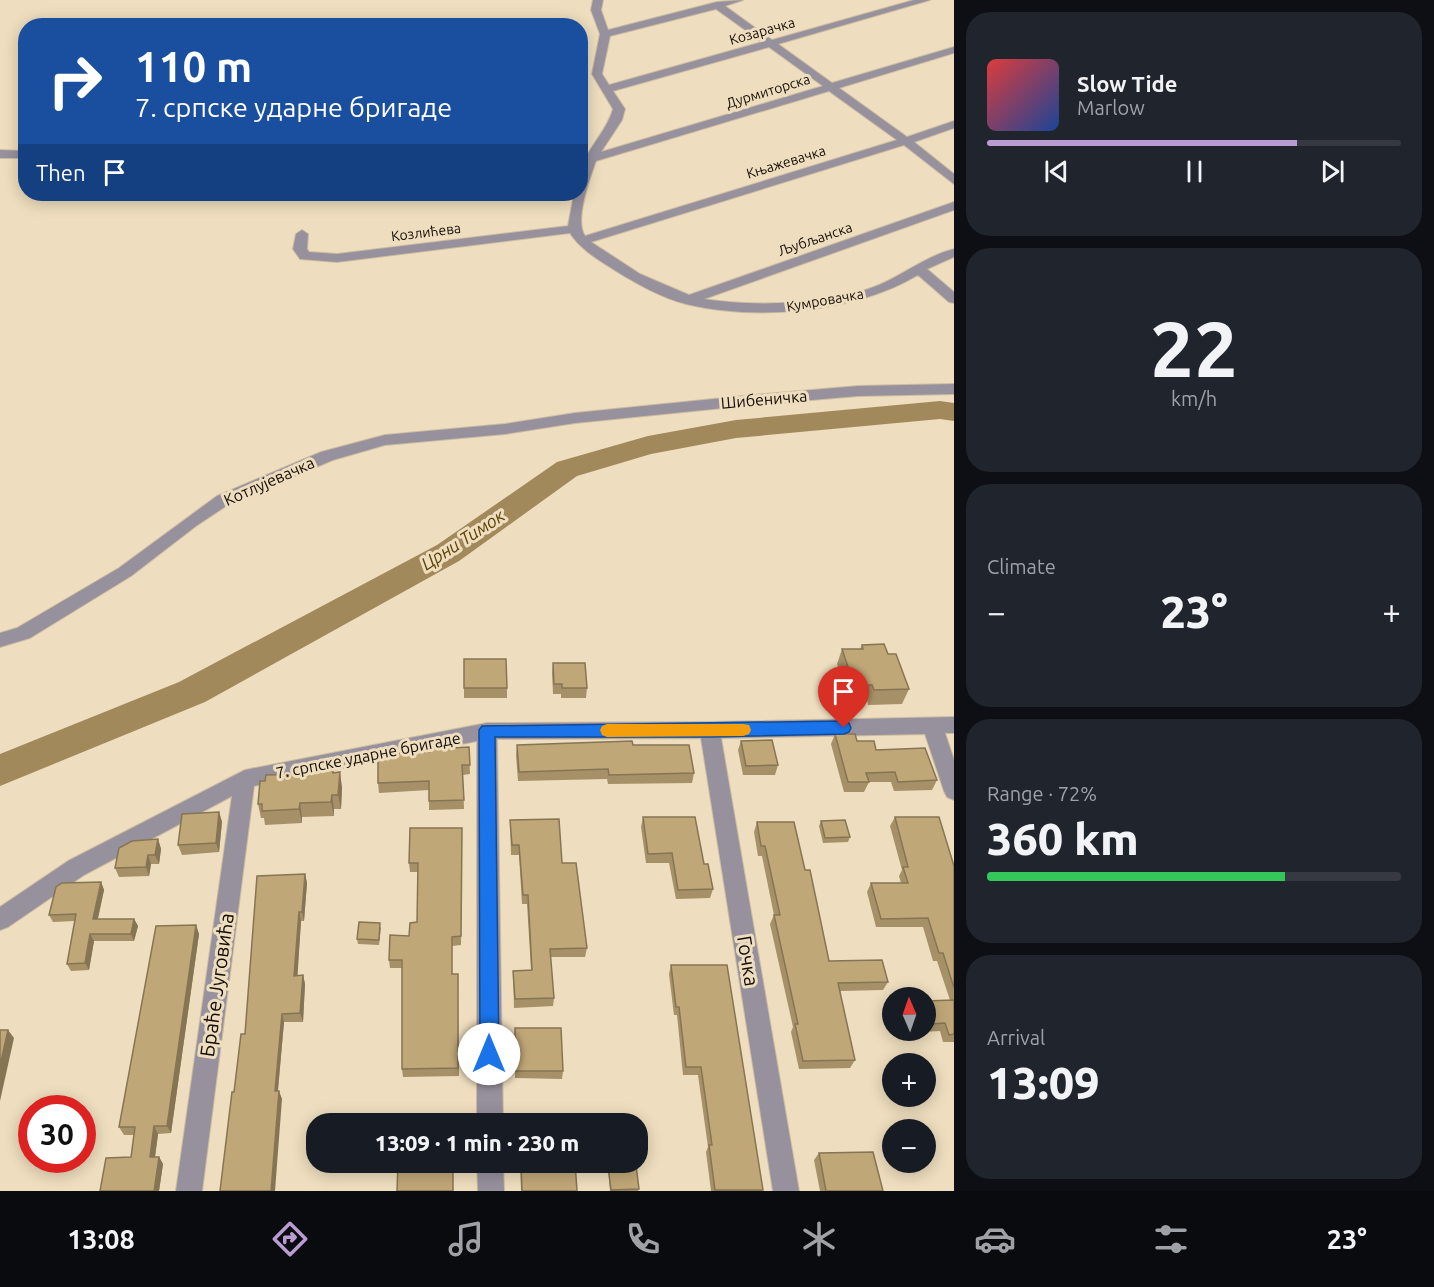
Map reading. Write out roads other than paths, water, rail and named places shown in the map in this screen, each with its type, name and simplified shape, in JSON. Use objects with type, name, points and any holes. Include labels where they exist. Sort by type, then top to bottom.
[{"type":"street","points":[[588,164],[618,113],[616,102],[597,74],[605,34],[596,10],[598,0]]},
{"type":"street","points":[[605,34],[738,0]]},
{"type":"street","name":"Козарачка","points":[[606,89],[925,0]]},
{"type":"street","points":[[717,5],[906,141],[954,180]]},
{"type":"street","name":"Дурмиторска","points":[[591,159],[954,50]]},
{"type":"street","name":"Књажевачка","points":[[582,241],[906,141],[954,124]]},
{"type":"street","points":[[0,154],[18,155]]},
{"type":"street","points":[[579,201],[574,229],[582,241]]},
{"type":"street","name":"Љубљанска","points":[[687,300],[954,206]]},
{"type":"street","name":"Козлићева","points":[[302,234],[300,249],[303,254],[315,258],[330,258],[574,229]]},
{"type":"street","name":"Кумровачка","points":[[582,241],[629,275],[655,288],[687,300],[749,309],[782,308],[831,301],[877,290],[932,260],[954,253]]},
{"type":"street","points":[[918,268],[954,299]]},
{"type":"street","name":"Шибеничка","points":[[575,418],[834,393],[954,389]]},
{"type":"street","name":"Котлујевачка","points":[[0,640],[23,633],[125,572],[223,500],[327,456],[385,440],[505,429],[575,418]]},
{"type":"street","name":"7. српске ударне бригаде","points":[[0,920],[76,868],[245,780],[487,730],[710,730],[954,725]]},
{"type":"street","points":[[933,726],[954,791]]},
{"type":"street","points":[[487,730],[490,1113]]},
{"type":"street","name":"Гочка","points":[[710,730],[786,1191]]},
{"type":"street","name":"Браће Југовића","points":[[189,1191],[245,780]]},
{"type":"street","points":[[490,1173],[490,1191]]},
{"type":"waterway","name":"Црни Тимок","points":[[0,770],[192,692],[448,553],[567,469],[648,445],[736,429],[940,410],[954,412]]}]
